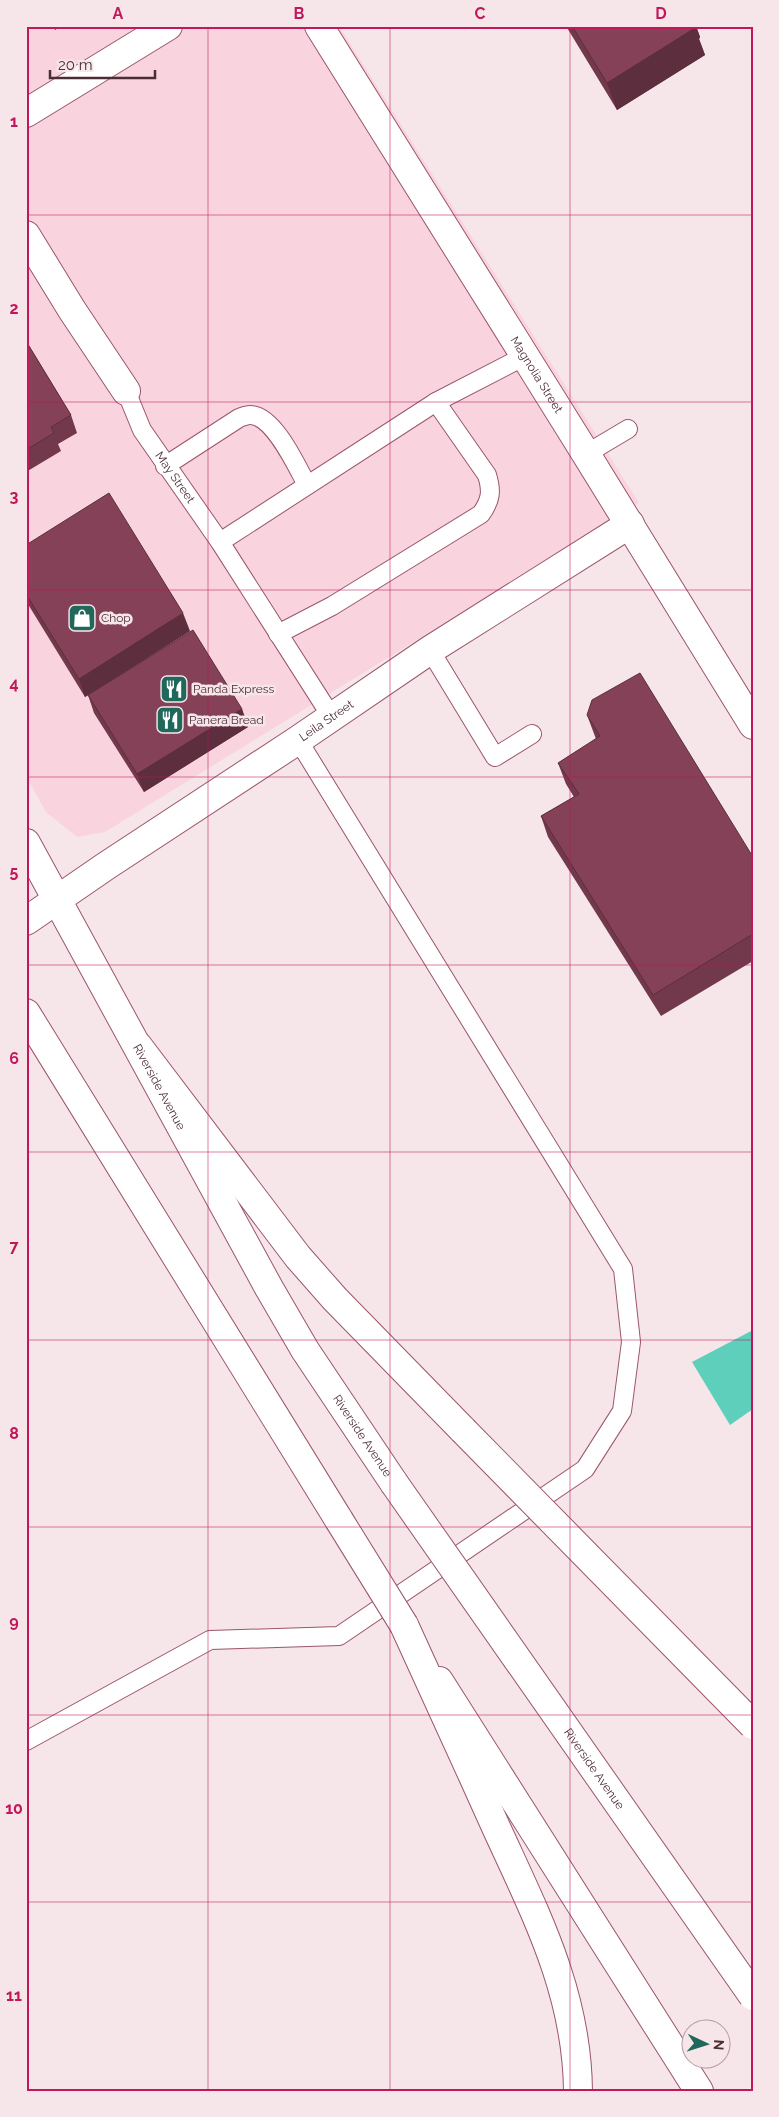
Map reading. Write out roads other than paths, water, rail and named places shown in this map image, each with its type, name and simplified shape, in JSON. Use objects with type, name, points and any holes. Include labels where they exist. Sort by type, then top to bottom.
[{"type":"main road","points":[[26,114],[168,26]]},
{"type":"main road","name":"Magnolia Street","points":[[319,26],[630,524],[753,725]]},
{"type":"main road","name":"May Street","points":[[26,235],[72,310],[126,391]]},
{"type":"main road","name":"Leila Street","points":[[26,921],[430,650],[630,524]]},
{"type":"main road","name":"Riverside Avenue","points":[[26,843],[264,1279],[305,1350],[394,1483],[753,1996]]},
{"type":"main road","points":[[26,1013],[339,1520],[698,2091]]},
{"type":"main road","points":[[138,1046],[280,1237],[335,1299],[753,1725]]},
{"type":"main road","points":[[404,1624],[551,1949],[569,2014],[576,2056],[578,2091]]},
{"type":"lane","points":[[220,542],[436,402],[525,356]]},
{"type":"lane","name":"May Street","points":[[126,391],[142,430],[165,466],[220,542],[331,716]]},
{"type":"lane","points":[[278,634],[332,606],[481,514],[484,510],[491,497],[491,488],[487,475],[436,402]]},
{"type":"lane","points":[[165,466],[239,418],[252,415],[276,431],[307,485]]},
{"type":"lane","points":[[586,454],[628,429]]},
{"type":"lane","points":[[430,650],[495,757],[532,734]]},
{"type":"lane","points":[[26,1741],[210,1640],[339,1636],[585,1469],[622,1411],[631,1342],[623,1269],[298,740]]},
{"type":"place","name":"Chop","points":[[82,618]]},
{"type":"place","name":"Panda Express","points":[[174,689]]},
{"type":"place","name":"Panera Bread","points":[[170,720]]}]
